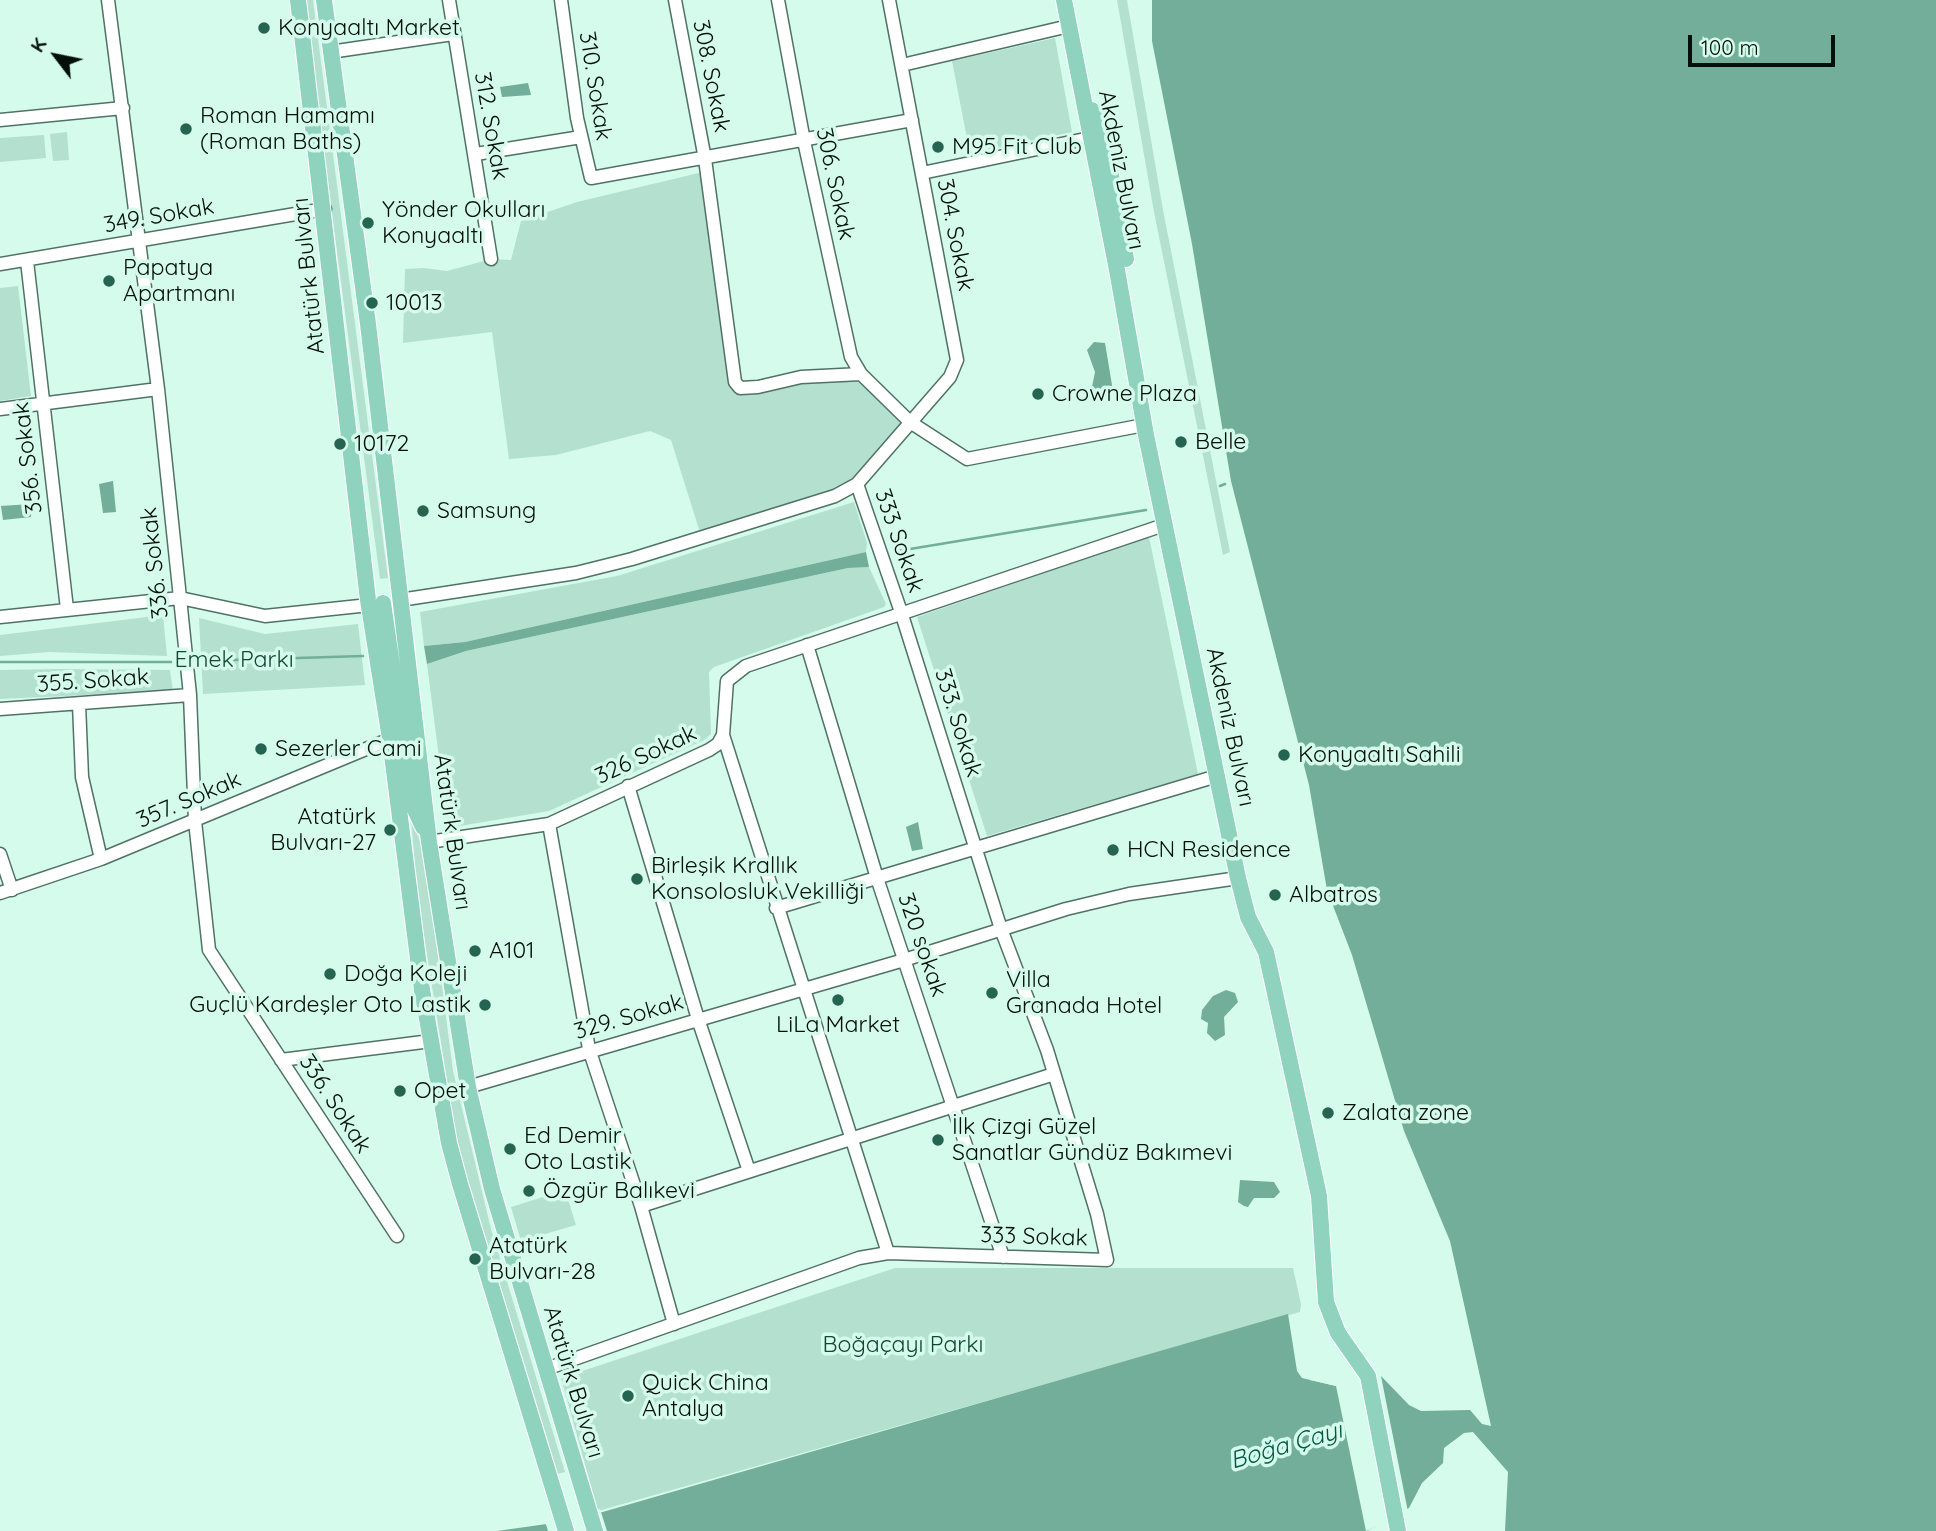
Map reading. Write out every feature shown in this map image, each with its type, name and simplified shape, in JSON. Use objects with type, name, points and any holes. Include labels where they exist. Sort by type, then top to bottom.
[{"type":"main road","name":"Atatürk Bulvarı","points":[[298,0],[325,209],[384,601],[429,842],[468,1087],[492,1189],[594,1531]]},
{"type":"main road","name":"Atatürk Bulvarı","points":[[324,0],[368,324],[390,739],[431,1041],[460,1184],[566,1531]]},
{"type":"main road","name":"Akdeniz Bulvarı","points":[[1064,0],[1078,76],[1123,269],[1131,350],[1144,425],[1238,878],[1248,917],[1266,952],[1316,1183],[1329,1314],[1346,1347],[1368,1376],[1398,1531]]},
{"type":"street","name":"336. Sokak","points":[[108,0],[123,108],[136,241],[158,389],[190,695],[195,821],[209,950],[397,1236]]},
{"type":"street","name":"312. Sokak","points":[[449,0],[491,259]]},
{"type":"street","name":"310. Sokak","points":[[561,0],[581,137],[590,178],[705,159]]},
{"type":"street","name":"308. Sokak","points":[[675,0],[705,159],[735,382],[740,388],[758,387],[801,377],[861,374]]},
{"type":"street","name":"306. Sokak","points":[[778,0],[804,141],[851,357],[861,374]]},
{"type":"street","name":"304. Sokak","points":[[857,484],[950,377],[957,360],[889,0]]},
{"type":"street","points":[[902,65],[1069,26]]},
{"type":"street","points":[[330,52],[453,34]]},
{"type":"street","points":[[0,120],[123,108]]},
{"type":"street","points":[[705,159],[912,120]]},
{"type":"street","points":[[476,154],[581,137]]},
{"type":"street","points":[[922,173],[1096,144]]},
{"type":"street","name":"349. Sokak","points":[[0,264],[325,209]]},
{"type":"street","name":"356. Sokak","points":[[27,261],[67,609]]},
{"type":"street","points":[[861,374],[910,422],[967,459],[1144,425]]},
{"type":"street","points":[[0,409],[158,389]]},
{"type":"street","points":[[0,617],[180,598],[250,615],[316,612],[455,593],[576,573],[780,515],[835,496],[857,484]]},
{"type":"street","name":"333 Sokak","points":[[857,484],[901,612]]},
{"type":"street","name":"326 Sokak","points":[[429,842],[549,824],[709,750],[718,744],[723,734],[723,701],[727,681],[746,666],[1164,525]]},
{"type":"street","name":"333. Sokak","points":[[901,612],[974,847]]},
{"type":"street","name":"320 sokak","points":[[807,645],[877,878],[955,1105],[1003,1257]]},
{"type":"street","name":"355. Sokak","points":[[0,709],[190,695]]},
{"type":"street","points":[[79,704],[82,777],[101,859]]},
{"type":"street","points":[[723,734],[776,908],[853,1138],[888,1253]]},
{"type":"street","name":"357. Sokak","points":[[6,891],[101,859],[390,739]]},
{"type":"street","points":[[776,908],[1217,776]]},
{"type":"street","points":[[628,786],[698,1019],[749,1171]]},
{"type":"street","points":[[549,824],[589,1049],[641,1206],[674,1324]]},
{"type":"street","name":"333 Sokak","points":[[546,1369],[847,1262],[888,1253],[1107,1260],[1097,1214],[1054,1074],[1000,929],[974,847]]},
{"type":"street","points":[[0,855],[6,891]]},
{"type":"street","name":"329. Sokak","points":[[468,1087],[589,1049],[904,960],[1000,929],[1129,894],[1238,878]]},
{"type":"street","points":[[281,1060],[431,1041]]},
{"type":"street","points":[[641,1206],[1054,1074]]},
{"type":"green space","points":[[304,0],[313,0],[388,578],[380,579]]},
{"type":"green space","points":[[1117,0],[1127,0],[1163,210],[1230,552],[1223,555],[1154,212]]},
{"type":"green space","points":[[1055,38],[1072,132],[970,154],[952,61]]},
{"type":"green space","points":[[67,132],[69,160],[53,161],[50,134]]},
{"type":"green space","points":[[44,135],[46,158],[0,162],[0,138]]},
{"type":"green space","points":[[707,171],[741,388],[861,374],[910,422],[857,484],[702,539],[671,440],[650,431],[556,455],[509,459],[492,332],[403,343],[405,269],[447,271],[491,259],[511,260],[521,221],[577,202]]},
{"type":"green space","points":[[18,286],[31,396],[0,401],[0,288]]},
{"type":"green space","points":[[854,502],[867,543],[866,552],[465,642],[424,646],[420,612],[617,576]]},
{"type":"green space","points":[[1149,537],[1198,774],[987,836],[917,617]]},
{"type":"green space","points":[[869,567],[886,604],[884,607],[714,667],[709,672],[711,734],[704,740],[549,811],[448,828],[427,664],[466,651],[848,568]]},
{"type":"green space","points":[[163,615],[167,656],[49,652],[0,656],[0,635]]},
{"type":"green space","name":"Emek Parkı","points":[[199,618],[265,634],[358,624],[365,685],[203,694]]},
{"type":"green space","points":[[0,670],[170,670],[173,691],[0,699]]},
{"type":"green space","points":[[411,817],[425,855],[453,1071],[491,1229],[565,1472],[554,1475],[457,1143],[417,892]]},
{"type":"green space","points":[[565,1190],[576,1225],[521,1241],[511,1207]]},
{"type":"green space","name":"Boğaçayı Parkı","points":[[895,1268],[1293,1268],[1301,1304],[1300,1312],[598,1511],[561,1378]]},
{"type":"water","name":"Boğa Çayı","points":[[1152,0],[1936,0],[1936,1531],[1505,1531],[1508,1472],[1473,1432],[1464,1433],[1444,1448],[1443,1463],[1422,1483],[1409,1508],[1367,1531],[497,1531],[575,1520],[1288,1314],[1297,1371],[1302,1378],[1336,1386],[1381,1376],[1409,1405],[1421,1411],[1470,1410],[1482,1424],[1491,1426],[1450,1241],[1404,1131],[1352,955],[1327,890],[1309,785],[1231,481],[1192,244],[1152,41]]},
{"type":"water","points":[[528,83],[531,95],[502,97],[500,87]]},
{"type":"water","points":[[1094,342],[1105,343],[1113,391],[1103,395],[1092,387],[1095,372],[1087,350]]},
{"type":"water","points":[[113,481],[116,512],[103,513],[99,484]]},
{"type":"water","points":[[30,504],[31,517],[3,520],[1,506]]},
{"type":"water","points":[[866,552],[869,567],[848,568],[466,651],[427,664],[424,646],[465,642]]},
{"type":"water","points":[[918,822],[923,849],[912,851],[906,827]]},
{"type":"water","points":[[1226,990],[1235,993],[1238,1002],[1224,1017],[1225,1035],[1215,1041],[1207,1033],[1208,1023],[1201,1019],[1202,1010],[1213,996]]},
{"type":"water","points":[[1240,1180],[1274,1182],[1280,1192],[1274,1198],[1254,1198],[1248,1207],[1244,1206],[1238,1202]]},
{"type":"pier","points":[[1383,1373],[1381,1376],[1408,1512],[1366,1531],[1336,1386],[1310,1380],[1309,1376],[1336,1383]]},
{"type":"pier","points":[[600,1509],[607,1531],[548,1531],[545,1521]]},
{"type":"waterway","points":[[1220,486],[1225,484]]},
{"type":"waterway","points":[[898,551],[1146,510]]},
{"type":"waterway","points":[[199,661],[363,656]]},
{"type":"waterway","points":[[0,662],[171,662]]},
{"type":"place","name":"Konyaaltı Market","points":[[264,28]]},
{"type":"place","name":"Roman Hamamı (Roman Baths)","points":[[186,129]]},
{"type":"place","name":"M95 Fit Club","points":[[938,147]]},
{"type":"place","name":"Yönder Okulları Konyaaltı","points":[[368,223]]},
{"type":"place","name":"Papatya Apartmanı","points":[[109,281]]},
{"type":"place","name":"10013","points":[[372,303]]},
{"type":"place","name":"Crowne Plaza","points":[[1038,394]]},
{"type":"place","name":"Belle","points":[[1181,442]]},
{"type":"place","name":"10172","points":[[340,444]]},
{"type":"place","name":"Samsung","points":[[423,511]]},
{"type":"place","name":"Sezerler Cami","points":[[261,749]]},
{"type":"place","name":"Konyaaltı Sahili","points":[[1284,755]]},
{"type":"place","name":"Atatürk Bulvarı-27","points":[[390,830]]},
{"type":"place","name":"HCN Residence","points":[[1113,850]]},
{"type":"place","name":"Birleşik Krallık Konsolosluk Vekilliği","points":[[637,879]]},
{"type":"place","name":"Albatros","points":[[1275,895]]},
{"type":"place","name":"A101","points":[[475,951]]},
{"type":"place","name":"Doğa Koleji","points":[[330,974]]},
{"type":"place","name":"Villa Granada Hotel","points":[[992,993]]},
{"type":"place","name":"LiLa Market","points":[[838,1000]]},
{"type":"place","name":"Guçlü Kardeşler Oto Lastik","points":[[485,1005]]},
{"type":"place","name":"Opet","points":[[400,1091]]},
{"type":"place","name":"Zalata zone","points":[[1328,1113]]},
{"type":"place","name":"İlk Çizgi Güzel Sanatlar Gündüz Bakımevi","points":[[938,1140]]},
{"type":"place","name":"Ed Demir Oto Lastik","points":[[510,1149]]},
{"type":"place","name":"Özgür Balıkevi","points":[[529,1191]]},
{"type":"place","name":"Atatürk Bulvarı-28","points":[[475,1259]]},
{"type":"place","name":"Quick China Antalya","points":[[628,1396]]}]
